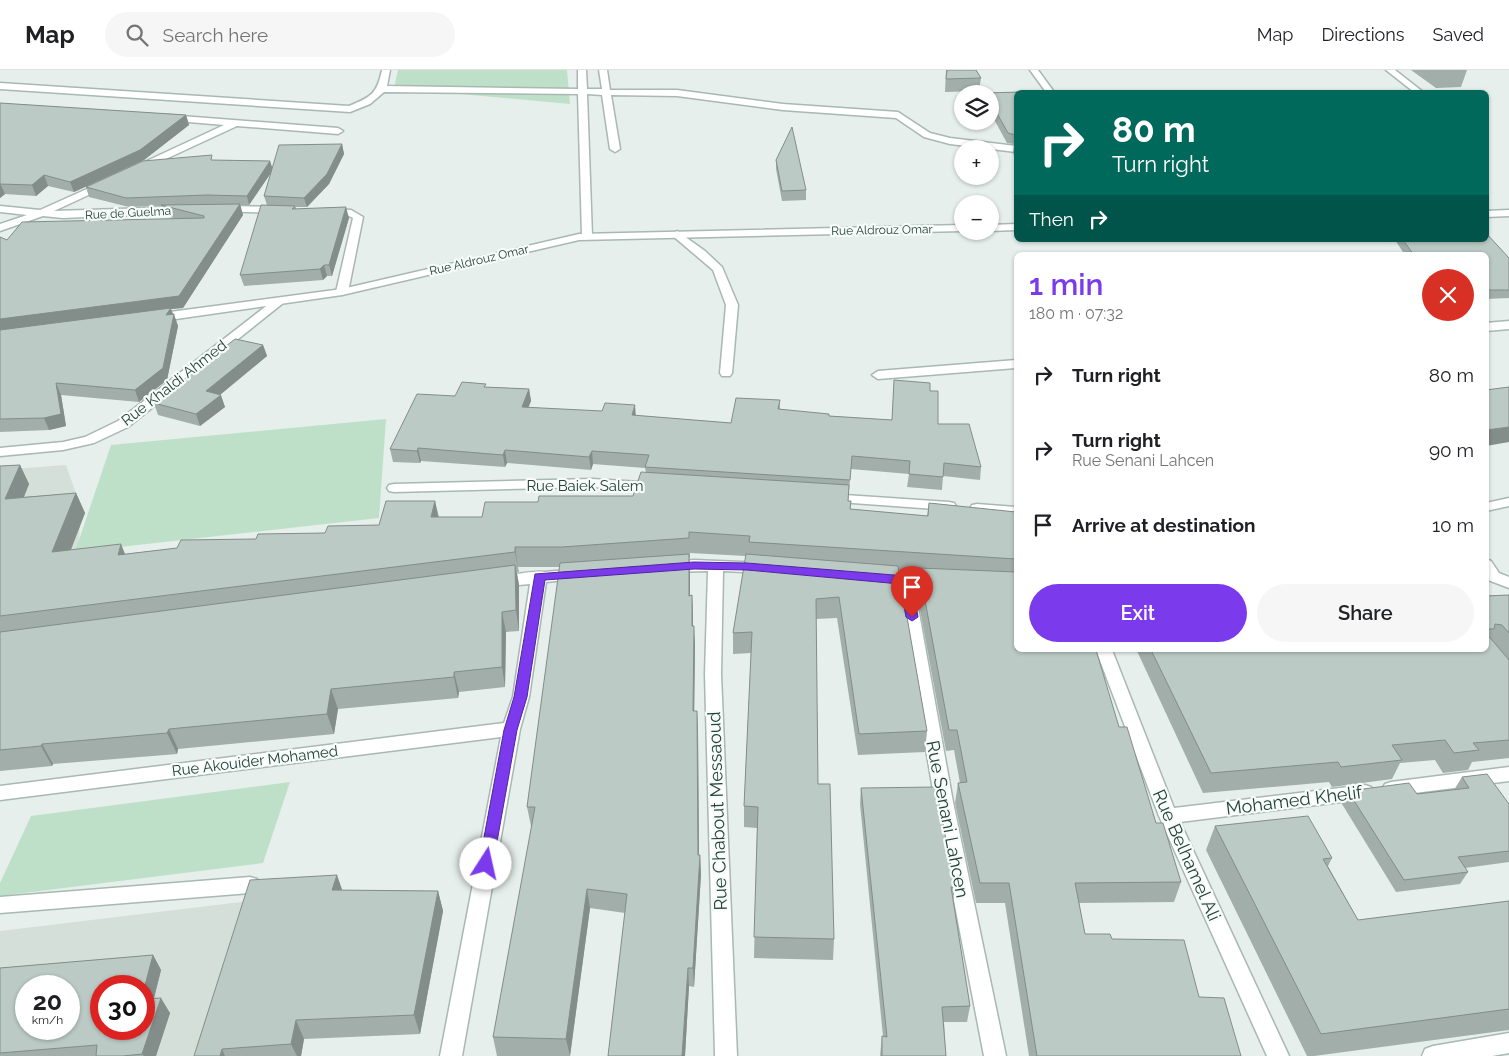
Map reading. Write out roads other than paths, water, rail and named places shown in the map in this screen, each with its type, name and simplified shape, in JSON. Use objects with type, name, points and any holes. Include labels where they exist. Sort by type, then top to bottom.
[{"type":"street","points":[[0,86],[350,109],[366,102],[382,88],[386,70]]},
{"type":"street","points":[[582,70],[585,224],[587,236]]},
{"type":"street","points":[[603,70],[615,149]]},
{"type":"street","points":[[1034,70],[1049,90]]},
{"type":"street","points":[[1390,70],[1416,90]]},
{"type":"street","points":[[382,88],[677,93],[783,107],[898,116],[927,135],[950,142],[1014,149]]},
{"type":"street","points":[[157,118],[338,131]]},
{"type":"street","points":[[0,228],[39,214],[236,123]]},
{"type":"street","name":"Rue de Guelma","points":[[0,209],[39,214],[86,215],[193,209]]},
{"type":"street","points":[[210,209],[296,211]]},
{"type":"street","points":[[315,211],[351,213],[356,214],[358,217],[342,292]]},
{"type":"street","points":[[1489,214],[1509,213]]},
{"type":"street","points":[[999,228],[1014,227]]},
{"type":"street","name":"Rue Aldrouz Omar","points":[[143,319],[342,292],[587,236],[954,228]]},
{"type":"street","points":[[677,234],[718,269],[732,305],[726,373]]},
{"type":"street","name":"Rue Khaldi Ahmed","points":[[0,452],[71,444],[89,440],[123,424],[278,302]]},
{"type":"street","points":[[1489,327],[1509,324]]},
{"type":"street","points":[[878,375],[1014,364]]},
{"type":"street","name":"Rue Baiek Salem","points":[[394,488],[592,483],[675,488]]},
{"type":"street","points":[[820,497],[1014,511]]},
{"type":"street","points":[[1489,506],[1509,502]]},
{"type":"street","points":[[655,568],[694,565],[777,569]]},
{"type":"street","name":"Rue Chabout Messaoud","points":[[716,566],[713,674],[722,997],[726,1056]]},
{"type":"street","points":[[1489,569],[1493,576],[1509,583]]},
{"type":"street","points":[[480,584],[539,576],[597,572]]},
{"type":"street","points":[[451,1056],[511,730],[521,697],[539,576]]},
{"type":"street","points":[[866,577],[952,582]]},
{"type":"street","name":"Rue Senani Lahcen","points":[[906,580],[944,802],[995,1056]]},
{"type":"street","name":"Rue Belhamel Ali","points":[[1105,652],[1168,816],[1278,1056]]},
{"type":"street","name":"Rue Akouider Mohamed","points":[[0,793],[511,730]]},
{"type":"street","name":"Mohamed Khelif","points":[[1168,816],[1509,774]]},
{"type":"street","points":[[0,904],[250,885]]},
{"type":"street","points":[[1433,1056],[1509,1043]]}]
